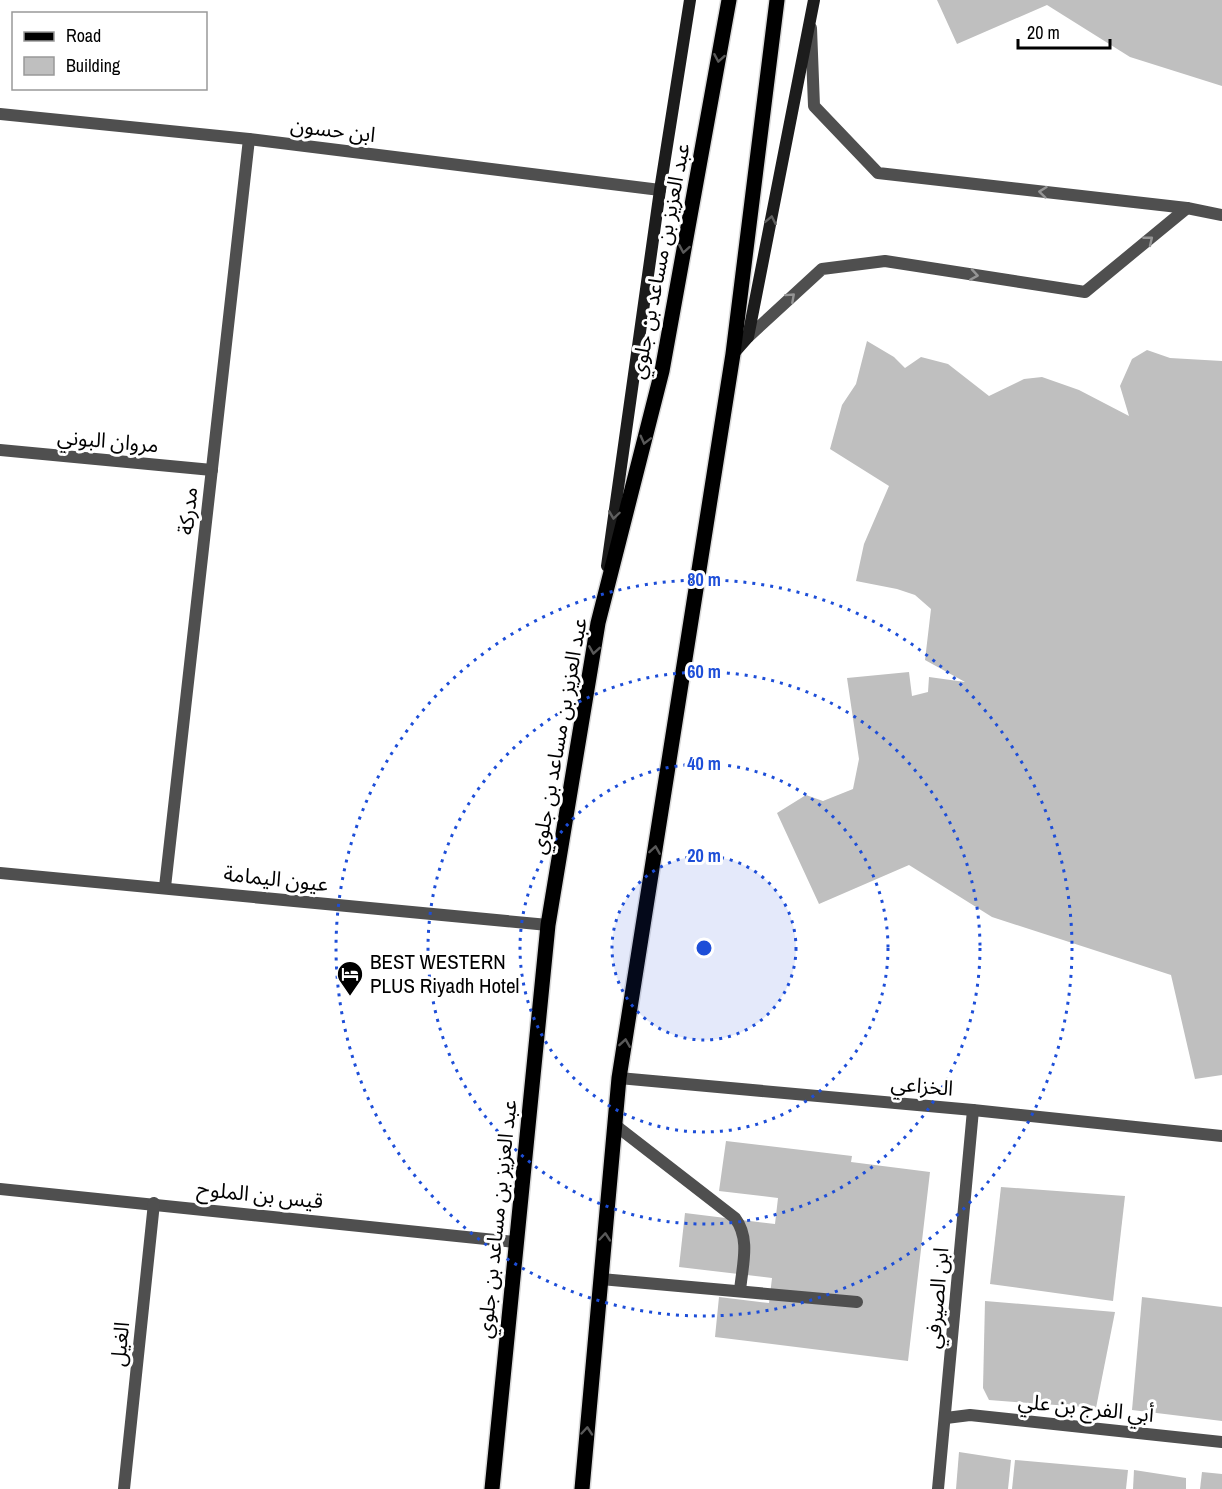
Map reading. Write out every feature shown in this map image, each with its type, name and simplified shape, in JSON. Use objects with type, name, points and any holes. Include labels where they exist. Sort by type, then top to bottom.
[{"type":"main road","points":[[598,623],[660,190],[690,0]]},
{"type":"main road","name":"عبد العزيز بن مساعد بن جلوي","points":[[492,1489],[548,925],[598,623],[662,371],[729,0]]},
{"type":"main road","points":[[582,1489],[619,1078],[733,354],[777,0]]},
{"type":"main road","points":[[733,354],[748,337],[814,0]]},
{"type":"street","points":[[810,25],[814,106],[878,173],[1187,208],[1222,214]]},
{"type":"street","name":"ابن حسون","points":[[0,114],[249,139],[660,190]]},
{"type":"street","name":"مدركة","points":[[165,887],[249,139]]},
{"type":"street","points":[[748,337],[822,269],[885,261],[1085,292],[1187,208]]},
{"type":"street","name":"مروان البوني","points":[[0,450],[212,470]]},
{"type":"street","name":"عيون اليمامة","points":[[0,873],[548,925]]},
{"type":"street","name":"الخزاعي","points":[[619,1078],[973,1110],[1222,1136]]},
{"type":"street","name":"ابن الصيرفي","points":[[938,1489],[973,1110]]},
{"type":"street","points":[[615,1125],[739,1223],[745,1240],[740,1291]]},
{"type":"street","name":"قيس بن الملوح","points":[[0,1189],[154,1203],[515,1242]]},
{"type":"street","name":"الغيل","points":[[124,1489],[154,1203]]},
{"type":"street","points":[[601,1279],[857,1302]]},
{"type":"street","name":"أبي الفرج بن علي","points":[[946,1418],[970,1415],[1222,1442]]},
{"type":"building","points":[[937,0],[1222,0],[1222,86],[1130,57],[1047,5],[957,44]]},
{"type":"building","points":[[867,341],[894,357],[905,368],[921,357],[948,364],[989,396],[1024,379],[1042,377],[1079,390],[1129,416],[1120,386],[1132,359],[1147,350],[1170,358],[1222,361],[1222,1075],[1195,1079],[1171,975],[992,917],[909,865],[819,904],[777,813],[806,795],[823,801],[853,789],[859,759],[847,678],[909,672],[912,696],[928,692],[929,677],[965,682],[925,660],[931,609],[915,595],[856,581],[864,544],[889,486],[830,449],[842,405],[856,384]]},
{"type":"building","points":[[726,1141],[852,1156],[851,1162],[930,1172],[908,1361],[715,1337],[719,1297],[769,1303],[772,1278],[679,1267],[685,1213],[775,1224],[778,1198],[719,1191]]},
{"type":"building","points":[[1001,1187],[1125,1196],[1113,1301],[990,1284]]},
{"type":"building","points":[[1142,1297],[1222,1307],[1222,1421],[1132,1410]]},
{"type":"building","points":[[985,1301],[1115,1312],[1096,1408],[989,1400],[983,1388]]},
{"type":"building","points":[[959,1452],[1011,1460],[1008,1489],[956,1489]]},
{"type":"building","points":[[1015,1460],[1128,1470],[1126,1489],[1012,1489]]},
{"type":"building","points":[[1134,1470],[1186,1478],[1186,1489],[1133,1489]]},
{"type":"building","points":[[1202,1472],[1222,1474],[1222,1489],[1200,1489]]},
{"type":"place","name":"BEST WESTERN PLUS Riyadh Hotel","points":[[350,997]]}]
